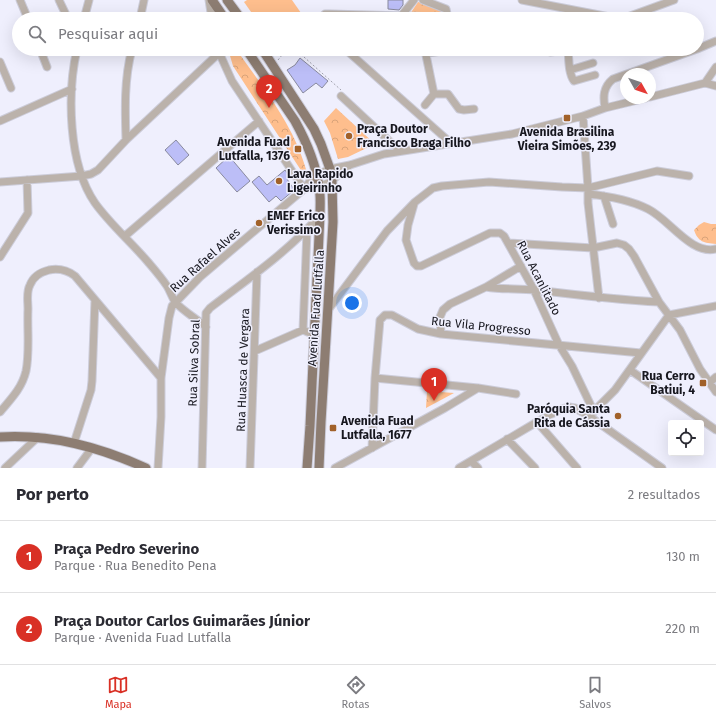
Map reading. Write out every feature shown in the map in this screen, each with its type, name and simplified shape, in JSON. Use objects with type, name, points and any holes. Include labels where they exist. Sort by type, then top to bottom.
[{"type":"main road","points":[[210,0],[219,12]]},
{"type":"main road","points":[[227,0],[235,12]]},
{"type":"main road","name":"Avenida Fuad Lutfalla","points":[[251,56],[295,121],[307,145],[320,188],[315,335],[306,468]]},
{"type":"main road","name":"Avenida Fuad Lutfalla","points":[[267,56],[322,144],[330,169],[332,182],[333,210],[319,468]]},
{"type":"main road","points":[[0,437],[38,436],[74,443],[146,468]]},
{"type":"main road","points":[[309,439],[315,439],[320,443]]},
{"type":"street","points":[[20,0],[25,12]]},
{"type":"street","points":[[59,0],[65,12]]},
{"type":"street","points":[[85,12],[88,0]]},
{"type":"street","points":[[141,12],[144,0]]},
{"type":"street","points":[[210,0],[211,12]]},
{"type":"street","points":[[404,12],[414,0]]},
{"type":"street","points":[[423,0],[443,7],[446,9],[447,12]]},
{"type":"street","points":[[522,0],[585,12]]},
{"type":"street","points":[[641,12],[674,0]]},
{"type":"street","points":[[704,46],[716,41]]},
{"type":"street","points":[[43,56],[47,67]]},
{"type":"street","points":[[76,56],[72,88],[74,137],[82,176],[89,193],[96,203],[159,274],[175,302],[206,327]]},
{"type":"street","points":[[126,140],[126,80],[131,56]]},
{"type":"street","points":[[0,182],[82,176],[94,173],[126,140],[214,56]]},
{"type":"street","points":[[221,56],[232,81],[304,189],[320,188],[332,182],[350,165]]},
{"type":"street","points":[[353,56],[452,144]]},
{"type":"street","points":[[426,56],[434,94]]},
{"type":"street","points":[[569,56],[570,70],[574,81],[595,75]]},
{"type":"street","points":[[605,108],[605,90],[612,79],[677,56]]},
{"type":"street","points":[[0,62],[11,88]]},
{"type":"street","points":[[570,70],[593,64]]},
{"type":"street","points":[[705,83],[716,67]]},
{"type":"street","points":[[656,95],[705,83],[716,86]]},
{"type":"street","points":[[0,121],[72,88]]},
{"type":"street","points":[[425,105],[434,94]]},
{"type":"street","points":[[434,94],[448,94],[459,108],[464,110],[474,109]]},
{"type":"street","points":[[340,96],[399,150]]},
{"type":"street","name":"Rua Rafael Alves","points":[[158,468],[161,417],[161,378],[172,306],[200,277],[304,189],[310,181],[330,169],[350,165],[399,150],[452,144],[512,134],[583,116],[621,104]]},
{"type":"street","points":[[583,116],[588,203],[592,248],[599,298]]},
{"type":"street","points":[[125,236],[259,121]]},
{"type":"street","points":[[588,191],[657,172],[688,176]]},
{"type":"street","points":[[0,257],[27,215],[27,180]]},
{"type":"street","points":[[328,310],[387,231],[415,202],[433,188],[442,186],[489,182],[588,191],[649,209],[698,248],[705,250],[716,249]]},
{"type":"street","points":[[604,196],[613,224]]},
{"type":"street","name":"Rua Acanlitado","points":[[415,202],[408,225],[406,240],[414,263],[417,266],[421,266],[490,232],[500,233],[504,236],[534,290],[559,345],[572,366],[591,414]]},
{"type":"street","name":"Rua Silva Sobral","points":[[202,468],[206,316],[208,310],[307,231],[320,215]]},
{"type":"street","name":"Avenida Fuad Lutfalla","points":[[307,231],[303,330],[315,335]]},
{"type":"street","points":[[509,243],[592,248],[617,243],[624,245],[629,249],[659,302],[680,330],[700,369],[716,392]]},
{"type":"street","points":[[441,334],[440,317],[443,310],[450,304],[486,287],[521,266]]},
{"type":"street","points":[[0,412],[18,390],[25,372],[28,348],[28,290],[30,284],[38,274],[54,269],[69,272],[74,276],[161,378]]},
{"type":"street","name":"Rua Huasca de Vergara","points":[[250,468],[257,272]]},
{"type":"street","points":[[486,287],[659,302]]},
{"type":"street","points":[[74,443],[92,386],[95,300]]},
{"type":"street","points":[[591,414],[615,390],[669,315],[716,306]]},
{"type":"street","name":"Rua Vila Progresso","points":[[372,448],[375,378],[380,320],[388,314],[418,329],[441,334],[642,353]]},
{"type":"street","points":[[255,351],[303,330]]},
{"type":"street","points":[[630,370],[716,430]]},
{"type":"street","points":[[709,382],[716,377]]},
{"type":"street","points":[[375,378],[478,388],[516,394]]},
{"type":"street","points":[[335,468],[445,408],[478,388]]},
{"type":"street","points":[[459,468],[537,422],[561,409],[568,407],[591,414],[656,466],[662,468]]},
{"type":"street","points":[[537,422],[577,468]]},
{"type":"street","points":[[5,468],[38,436]]},
{"type":"street","points":[[507,439],[535,468]]},
{"type":"street","points":[[77,468],[92,448]]},
{"type":"street","points":[[0,464],[11,461]]},
{"type":"street","points":[[471,462],[478,468]]},
{"type":"path","points":[[273,65],[281,56]]},
{"type":"path","points":[[303,56],[341,90],[340,96]]},
{"type":"green space","points":[[247,0],[292,0],[300,12],[251,12],[244,2]]},
{"type":"green space","points":[[418,2],[440,6],[445,10],[444,12],[411,12]]},
{"type":"green space","points":[[230,56],[241,56],[286,123],[295,139],[307,173],[304,175],[233,66]]},
{"type":"green space","name":"Praça Doutor Francisco Braga Filho","points":[[336,108],[375,144],[348,157],[338,159],[330,133],[324,121]]},
{"type":"green space","points":[[704,222],[716,224],[716,244],[702,241],[697,237],[694,230]]},
{"type":"green space","points":[[427,391],[454,393],[426,408]]},
{"type":"building","points":[[388,0],[403,0],[403,5],[399,10],[388,9]]},
{"type":"building","points":[[300,58],[328,81],[322,88],[316,83],[303,93],[287,70],[295,65]]},
{"type":"building","points":[[176,140],[189,155],[178,165],[165,150]]},
{"type":"building","points":[[229,156],[250,181],[237,192],[216,168]]},
{"type":"building","points":[[285,170],[290,177],[287,179],[293,188],[293,191],[281,201],[276,196],[269,202],[252,182],[259,176],[267,185]]},
{"type":"place","name":"Praça Doutor Carlos Guimarães Júnior","points":[[269,108]]},
{"type":"place","name":"Avenida Brasilina Vieira Simões, 239","points":[[567,118]]},
{"type":"place","name":"Praça Doutor Francisco Braga Filho","points":[[349,136]]},
{"type":"place","name":"Avenida Fuad Lutfalla, 1376","points":[[298,149]]},
{"type":"place","name":"Lava Rapido Ligeirinho","points":[[279,181]]},
{"type":"place","name":"EMEF Erico Verissimo","points":[[259,223]]},
{"type":"place","name":"Rua Cerro Batiui, 4","points":[[703,383]]},
{"type":"place","name":"Praça Pedro Severino","points":[[434,401]]},
{"type":"place","name":"Paróquia Santa Rita de Cássia","points":[[618,416]]},
{"type":"place","name":"Avenida Fuad Lutfalla, 1677","points":[[333,428]]}]
